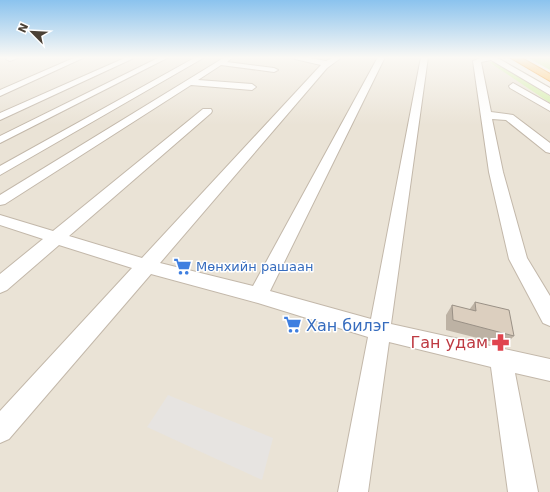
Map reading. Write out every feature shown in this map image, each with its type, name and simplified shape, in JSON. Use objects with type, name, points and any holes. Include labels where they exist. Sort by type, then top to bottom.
[{"type":"street","points":[[0,93],[29,80]]},
{"type":"street","points":[[0,117],[81,80]]},
{"type":"street","points":[[0,140],[119,80]]},
{"type":"street","points":[[0,171],[161,80]]},
{"type":"street","points":[[0,201],[191,80]]},
{"type":"street","points":[[0,430],[315,80]]},
{"type":"street","points":[[258,295],[370,80]]},
{"type":"street","points":[[353,492],[421,80]]},
{"type":"street","points":[[480,80],[496,172],[518,259],[550,317]]},
{"type":"street","points":[[529,80],[550,92]]},
{"type":"street","points":[[188,82],[252,87]]},
{"type":"street","points":[[513,86],[550,108]]},
{"type":"street","points":[[0,284],[208,111]]},
{"type":"street","points":[[485,116],[509,117],[550,149]]},
{"type":"street","points":[[0,220],[147,266],[258,295],[380,332],[550,370]]},
{"type":"street","points":[[501,358],[523,492]]},
{"type":"shaded area","points":[[0,80],[516,80],[550,103],[550,492],[0,492]]},
{"type":"shaded area","points":[[168,395],[273,438],[262,480],[147,427]]},
{"type":"green space","points":[[516,80],[525,80],[550,96],[550,103]]},
{"type":"building","points":[[475,302],[509,310],[514,336],[453,320],[452,305],[476,311]]},
{"type":"place","name":"Мөнхийн рашаан","points":[[183,266]]},
{"type":"place","name":"Хан билэг","points":[[293,325]]},
{"type":"place","name":"Ган удам","points":[[501,342]]}]
